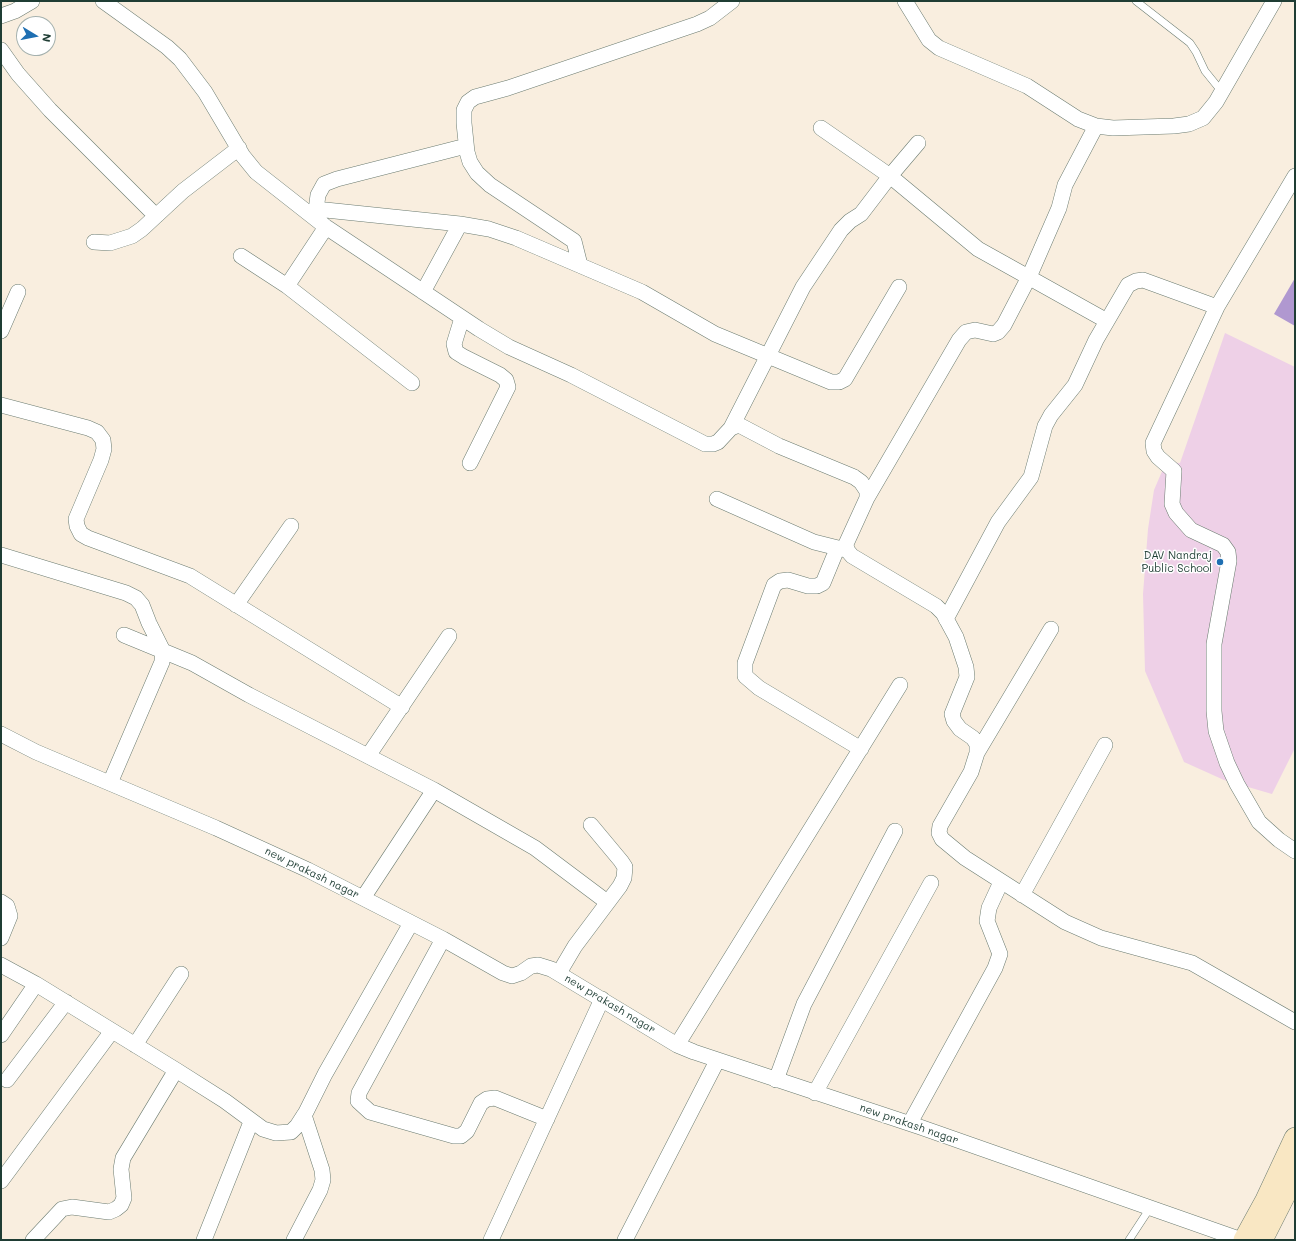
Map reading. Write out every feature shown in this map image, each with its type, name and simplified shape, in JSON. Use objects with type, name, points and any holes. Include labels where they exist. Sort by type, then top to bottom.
[{"type":"main road","points":[[1243,1240],[1266,1200],[1295,1138]]},
{"type":"main road","points":[[1262,1240],[1295,1175]]},
{"type":"street","points":[[1,16],[15,11],[32,1]]},
{"type":"street","points":[[103,1],[167,47],[180,59],[205,92],[249,165],[256,172],[423,292],[509,347],[572,375],[705,444],[713,444],[718,442],[730,428],[766,355],[803,287],[841,230],[850,221],[862,214],[890,176],[918,143]]},
{"type":"street","points":[[580,265],[574,240],[490,184],[477,173],[470,162],[466,146],[464,110],[468,102],[474,97],[508,88],[697,24],[710,18],[732,1]]},
{"type":"street","points":[[905,1],[929,40],[939,48],[1027,86],[1068,114],[1096,126],[1113,128],[1151,128],[1189,124],[1203,118],[1222,92],[1274,1]]},
{"type":"street","points":[[1,50],[18,74],[50,110],[156,216]]},
{"type":"street","points":[[861,749],[759,688],[745,676],[745,663],[774,585],[780,581],[788,580],[808,586],[817,586],[823,582],[846,544],[867,498],[959,340],[966,332],[971,331],[993,334],[998,332],[1029,277],[1059,208],[1065,185],[1096,126]]},
{"type":"street","points":[[820,128],[890,176],[972,245],[1107,321]]},
{"type":"street","points":[[288,286],[319,218],[318,195],[324,184],[337,179],[466,146]]},
{"type":"street","points":[[94,242],[110,243],[132,236],[184,191],[239,148]]},
{"type":"street","points":[[1295,176],[1217,307],[1154,443],[1154,451],[1158,457],[1174,471],[1172,504],[1182,521],[1191,530],[1223,545],[1228,552],[1229,561],[1214,644],[1214,711],[1216,731],[1227,763],[1248,807],[1258,822],[1270,834],[1295,851]]},
{"type":"street","points":[[319,218],[460,224],[489,229],[516,238],[642,292],[715,334],[831,382],[839,382],[845,379],[899,287]]},
{"type":"street","points":[[423,292],[460,224]]},
{"type":"street","points":[[241,256],[288,286],[412,383]]},
{"type":"street","points":[[946,618],[990,536],[1010,504],[1031,477],[1045,426],[1051,415],[1075,385],[1096,340],[1128,285],[1136,281],[1143,280],[1217,307]]},
{"type":"street","points":[[1,332],[18,292]]},
{"type":"street","points":[[462,318],[454,344],[456,352],[500,375],[506,380],[508,387],[470,463]]},
{"type":"street","points":[[1,405],[88,428],[97,432],[103,440],[104,448],[102,460],[76,519],[77,526],[81,534],[88,538],[190,576],[402,707]]},
{"type":"street","points":[[730,428],[739,425],[779,446],[854,478],[861,482],[867,491],[867,498]]},
{"type":"street","points":[[717,499],[785,531],[814,542],[842,550],[936,606],[946,618],[956,637],[966,667],[967,677],[963,690],[953,708],[952,714],[954,721],[960,729],[973,738],[977,744],[977,753]]},
{"type":"street","points":[[236,605],[291,526]]},
{"type":"street","points":[[1,555],[126,593],[136,598],[142,605],[163,651],[162,662],[110,783]]},
{"type":"street","points":[[1051,628],[977,753],[971,772],[945,816],[939,833],[948,845],[1001,882],[1065,922],[1101,938],[1192,964],[1295,1022]]},
{"type":"street","points":[[124,635],[192,663],[249,695],[434,790],[535,848],[607,902]]},
{"type":"street","points":[[368,756],[449,636]]},
{"type":"street","points":[[677,1045],[900,685]]},
{"type":"street","name":"new prakash nagar","points":[[1,734],[36,752],[264,850],[443,939],[503,973],[512,976],[521,973],[531,966],[538,965],[551,969],[677,1045],[717,1061],[910,1124],[1243,1240]]},
{"type":"street","points":[[1022,895],[1105,745]]},
{"type":"street","points":[[363,898],[434,790]]},
{"type":"street","points":[[559,973],[575,946],[620,886],[624,878],[625,867],[591,825]]},
{"type":"street","points":[[776,1080],[804,1004],[895,831]]},
{"type":"street","points":[[910,1124],[995,968],[1000,954],[987,921],[989,908],[1001,882]]},
{"type":"street","points":[[815,1093],[931,883]]},
{"type":"street","points":[[1,902],[7,906],[10,916],[1,938]]},
{"type":"street","points":[[1,965],[66,1002],[176,1070],[224,1101],[250,1122],[276,1134],[291,1132],[304,1115],[325,1074],[411,923]]},
{"type":"street","points":[[443,939],[359,1093],[358,1102],[370,1112],[454,1136],[461,1136],[467,1131],[481,1103],[487,1099],[495,1098],[546,1119]]},
{"type":"street","points":[[135,1045],[181,974]]},
{"type":"street","points":[[1,1035],[36,984]]},
{"type":"street","points":[[491,1240],[602,999]]},
{"type":"street","points":[[7,1080],[66,1002]]},
{"type":"street","points":[[1,1181],[112,1031]]},
{"type":"street","points":[[625,1240],[717,1061]]},
{"type":"street","points":[[33,1240],[62,1209],[72,1207],[109,1212],[121,1205],[124,1198],[121,1169],[123,1158],[176,1070]]},
{"type":"street","points":[[294,1240],[317,1196],[323,1180],[322,1170],[304,1115]]},
{"type":"street","points":[[204,1240],[250,1122]]},
{"type":"lane","points":[[1136,1],[1190,44],[1196,52],[1205,71],[1222,92]]},
{"type":"lane","points":[[1129,1240],[1150,1207]]},
{"type":"shaded area","name":"DAV Nandraj Public School","points":[[1225,333],[1295,367],[1295,748],[1272,794],[1224,780],[1184,762],[1145,671],[1143,594],[1148,529],[1154,490],[1166,462],[1180,463]]},
{"type":"building","points":[[1295,278],[1295,326],[1274,314]]},
{"type":"place","name":"DAV Nandraj Public School","points":[[1220,562]]}]
